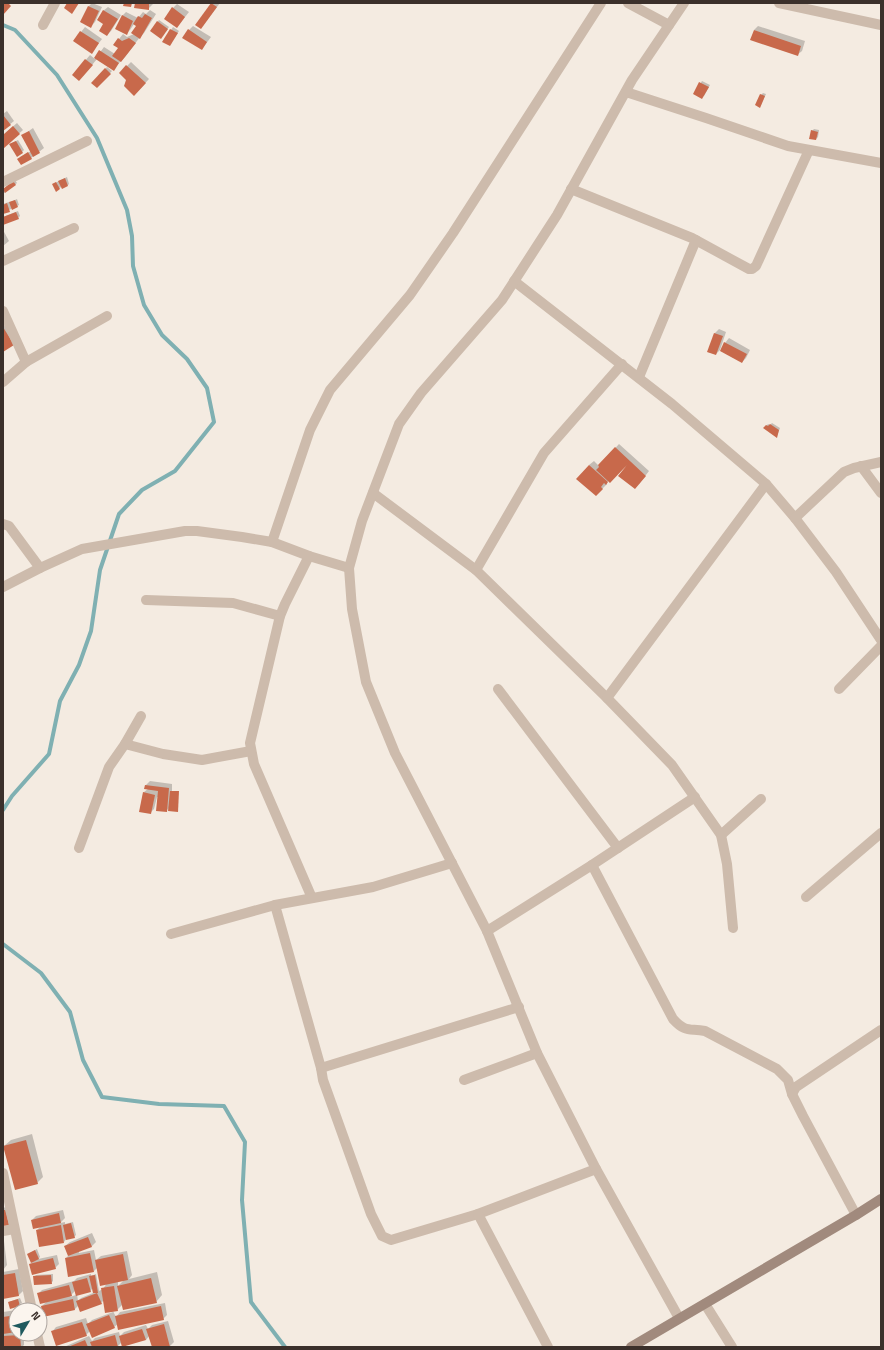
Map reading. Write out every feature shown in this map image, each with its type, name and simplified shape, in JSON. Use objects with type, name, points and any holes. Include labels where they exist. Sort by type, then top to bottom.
[{"type":"main road","points":[[631,1347],[881,1199]]},
{"type":"street","points":[[43,25],[55,3]]},
{"type":"street","points":[[272,542],[310,430],[330,390],[414,288],[453,232],[601,3]]},
{"type":"street","points":[[628,3],[669,25]]},
{"type":"street","points":[[680,1318],[596,1169],[537,1053],[487,932],[395,753],[366,682],[352,609],[349,568],[362,521],[399,424],[421,392],[502,300],[557,215],[626,92],[684,3]]},
{"type":"street","points":[[779,3],[881,25]]},
{"type":"street","points":[[626,92],[788,146],[881,163]]},
{"type":"street","points":[[3,182],[87,141]]},
{"type":"street","points":[[571,189],[696,240],[749,269],[752,269],[756,266],[809,150]]},
{"type":"street","points":[[3,261],[74,228]]},
{"type":"street","points":[[639,377],[696,240]]},
{"type":"street","points":[[514,281],[639,377],[766,484],[795,518],[836,572],[881,640]]},
{"type":"street","points":[[3,311],[26,362]]},
{"type":"street","points":[[3,382],[26,362],[107,316]]},
{"type":"street","points":[[476,570],[544,453],[622,364]]},
{"type":"street","points":[[795,518],[844,472],[854,468],[881,462]]},
{"type":"street","points":[[862,466],[881,493]]},
{"type":"street","points":[[607,698],[766,484]]},
{"type":"street","points":[[373,494],[476,570],[607,698],[672,765],[721,835],[727,864],[733,928]]},
{"type":"street","points":[[3,524],[9,526],[40,568]]},
{"type":"street","points":[[3,587],[82,549],[185,531],[197,531],[272,542],[309,556],[349,568]]},
{"type":"street","points":[[309,556],[280,616],[250,743],[254,764],[312,898]]},
{"type":"street","points":[[146,600],[233,603],[280,616]]},
{"type":"street","points":[[839,689],[881,646]]},
{"type":"street","points":[[498,689],[618,848]]},
{"type":"street","points":[[79,848],[109,767],[125,744],[141,716]]},
{"type":"street","points":[[125,744],[163,754],[202,760],[251,751]]},
{"type":"street","points":[[487,932],[695,797]]},
{"type":"street","points":[[721,835],[761,799]]},
{"type":"street","points":[[806,897],[881,833]]},
{"type":"street","points":[[171,934],[275,905],[373,887],[452,863]]},
{"type":"street","points":[[592,865],[673,1020],[680,1027],[688,1030],[697,1029],[706,1031],[777,1069],[788,1080],[792,1094],[803,1116],[856,1215]]},
{"type":"street","points":[[275,905],[321,1068],[323,1080],[366,1199],[382,1236],[390,1240],[478,1214],[596,1169]]},
{"type":"street","points":[[321,1068],[519,1007]]},
{"type":"street","points":[[792,1094],[796,1087],[881,1030]]},
{"type":"street","points":[[464,1080],[537,1053]]},
{"type":"street","points":[[3,1173],[30,1302]]},
{"type":"street","points":[[478,1214],[548,1347]]},
{"type":"street","points":[[3,1231],[14,1229]]},
{"type":"street","points":[[705,1304],[732,1347]]},
{"type":"building","points":[[3,3],[8,3],[11,6],[3,15]]},
{"type":"building","points":[[67,3],[79,3],[72,14],[64,8]]},
{"type":"building","points":[[124,3],[132,3],[131,7],[123,6]]},
{"type":"building","points":[[135,3],[149,3],[149,10],[134,8]]},
{"type":"building","points":[[211,3],[217,7],[201,29],[195,25]]},
{"type":"building","points":[[88,6],[99,11],[91,28],[80,22]]},
{"type":"building","points":[[172,7],[185,17],[177,28],[164,19]]},
{"type":"building","points":[[103,10],[118,19],[107,36],[99,31],[103,24],[97,20]]},
{"type":"building","points":[[145,14],[152,18],[140,39],[131,33],[136,26],[133,24],[138,16],[142,18]]},
{"type":"building","points":[[122,15],[133,21],[127,35],[115,29]]},
{"type":"building","points":[[157,21],[168,29],[161,39],[150,31]]},
{"type":"building","points":[[170,29],[178,33],[170,46],[162,42]]},
{"type":"building","points":[[188,29],[207,42],[202,50],[182,38]]},
{"type":"building","points":[[754,30],[801,46],[798,56],[750,40]]},
{"type":"building","points":[[80,31],[99,43],[92,54],[73,41]]},
{"type":"building","points":[[118,38],[122,41],[129,38],[136,43],[121,62],[112,56],[118,48],[113,45]]},
{"type":"building","points":[[99,50],[119,63],[114,71],[94,58]]},
{"type":"building","points":[[85,59],[93,65],[79,81],[72,75]]},
{"type":"building","points":[[126,65],[146,83],[134,96],[124,86],[126,80],[119,73]]},
{"type":"building","points":[[105,68],[111,74],[97,88],[91,83]]},
{"type":"building","points":[[699,82],[709,87],[702,99],[693,94]]},
{"type":"building","points":[[760,94],[765,96],[760,108],[755,105]]},
{"type":"building","points":[[3,115],[11,125],[3,131]]},
{"type":"building","points":[[13,126],[20,134],[3,149],[3,135]]},
{"type":"building","points":[[811,130],[818,132],[816,140],[809,139]]},
{"type":"building","points":[[29,131],[40,153],[33,157],[21,135]]},
{"type":"building","points":[[16,141],[23,153],[17,157],[9,144]]},
{"type":"building","points":[[28,152],[32,159],[21,165],[17,159]]},
{"type":"building","points":[[65,178],[68,186],[62,189],[58,181]]},
{"type":"building","points":[[13,181],[16,185],[5,193],[3,189]]},
{"type":"building","points":[[56,182],[60,189],[56,192],[52,184]]},
{"type":"building","points":[[15,200],[18,207],[12,210],[9,202]]},
{"type":"building","points":[[7,203],[10,212],[3,214],[3,205]]},
{"type":"building","points":[[16,212],[19,219],[3,225],[3,217]]},
{"type":"building","points":[[3,327],[14,345],[3,352]]},
{"type":"building","points":[[714,333],[723,336],[716,355],[707,352]]},
{"type":"building","points":[[724,342],[747,354],[742,363],[720,351]]},
{"type":"building","points":[[770,424],[779,430],[777,438],[763,428]]},
{"type":"building","points":[[615,447],[646,476],[635,489],[618,476],[627,465],[610,483],[596,470],[599,467],[598,465]]},
{"type":"building","points":[[589,465],[608,482],[606,485],[604,483],[601,487],[603,489],[596,496],[576,479]]},
{"type":"building","points":[[145,785],[169,788],[167,812],[156,811],[158,791],[144,789]]},
{"type":"building","points":[[170,791],[179,791],[178,812],[168,811]]},
{"type":"building","points":[[143,792],[155,795],[151,814],[139,812]]},
{"type":"building","points":[[26,1140],[38,1184],[15,1190],[3,1146]]},
{"type":"building","points":[[3,1210],[5,1210],[9,1225],[3,1227]]},
{"type":"building","points":[[59,1213],[61,1223],[33,1229],[31,1220]]},
{"type":"building","points":[[71,1223],[75,1238],[66,1240],[63,1225]]},
{"type":"building","points":[[61,1225],[64,1243],[39,1247],[36,1230]]},
{"type":"building","points":[[88,1237],[92,1247],[68,1256],[64,1246]]},
{"type":"building","points":[[35,1250],[39,1259],[31,1263],[27,1254]]},
{"type":"building","points":[[90,1253],[94,1272],[68,1277],[65,1258]]},
{"type":"building","points":[[123,1254],[128,1280],[100,1286],[95,1260]]},
{"type":"building","points":[[53,1258],[56,1269],[32,1275],[29,1264]]},
{"type":"building","points":[[15,1273],[19,1296],[3,1299],[3,1275]]},
{"type":"building","points":[[51,1275],[52,1284],[34,1285],[33,1276]]},
{"type":"building","points":[[95,1275],[98,1293],[93,1293],[89,1276]]},
{"type":"building","points":[[87,1278],[91,1292],[76,1296],[72,1282]]},
{"type":"building","points":[[151,1278],[157,1303],[123,1310],[117,1286]]},
{"type":"building","points":[[69,1285],[72,1296],[48,1302],[39,1302],[37,1293]]},
{"type":"building","points":[[114,1286],[118,1311],[105,1313],[101,1288]]},
{"type":"building","points":[[97,1293],[102,1304],[80,1312],[76,1301]]},
{"type":"building","points":[[18,1299],[19,1302],[8,1302]]},
{"type":"building","points":[[73,1299],[75,1310],[48,1316],[48,1304]]},
{"type":"building","points":[[161,1306],[164,1320],[118,1330],[115,1316]]},
{"type":"building","points":[[109,1315],[115,1328],[92,1338],[86,1324]]},
{"type":"building","points":[[8,1316],[8,1333],[3,1334],[3,1317]]},
{"type":"building","points":[[82,1322],[87,1336],[56,1346],[51,1331]]},
{"type":"building","points":[[164,1324],[170,1347],[152,1347],[146,1329]]},
{"type":"building","points":[[142,1329],[146,1340],[122,1347],[119,1336]]},
{"type":"building","points":[[115,1335],[118,1347],[92,1347],[90,1342]]},
{"type":"building","points":[[3,1336],[8,1336],[8,1342],[21,1342],[21,1347],[3,1347]]},
{"type":"building","points":[[85,1340],[88,1347],[68,1347]]},
{"type":"waterway","points":[[3,25],[15,30],[57,75],[97,138],[127,210],[132,236],[133,266],[144,305],[162,335],[187,359],[207,388],[214,422],[175,471],[142,490],[119,514],[100,570],[91,631],[79,665],[60,701],[49,754],[12,796],[3,810]]},
{"type":"waterway","points":[[3,944],[41,973],[70,1012],[83,1060],[102,1097],[159,1104],[224,1106],[245,1142],[242,1200],[251,1302],[285,1347]]}]
